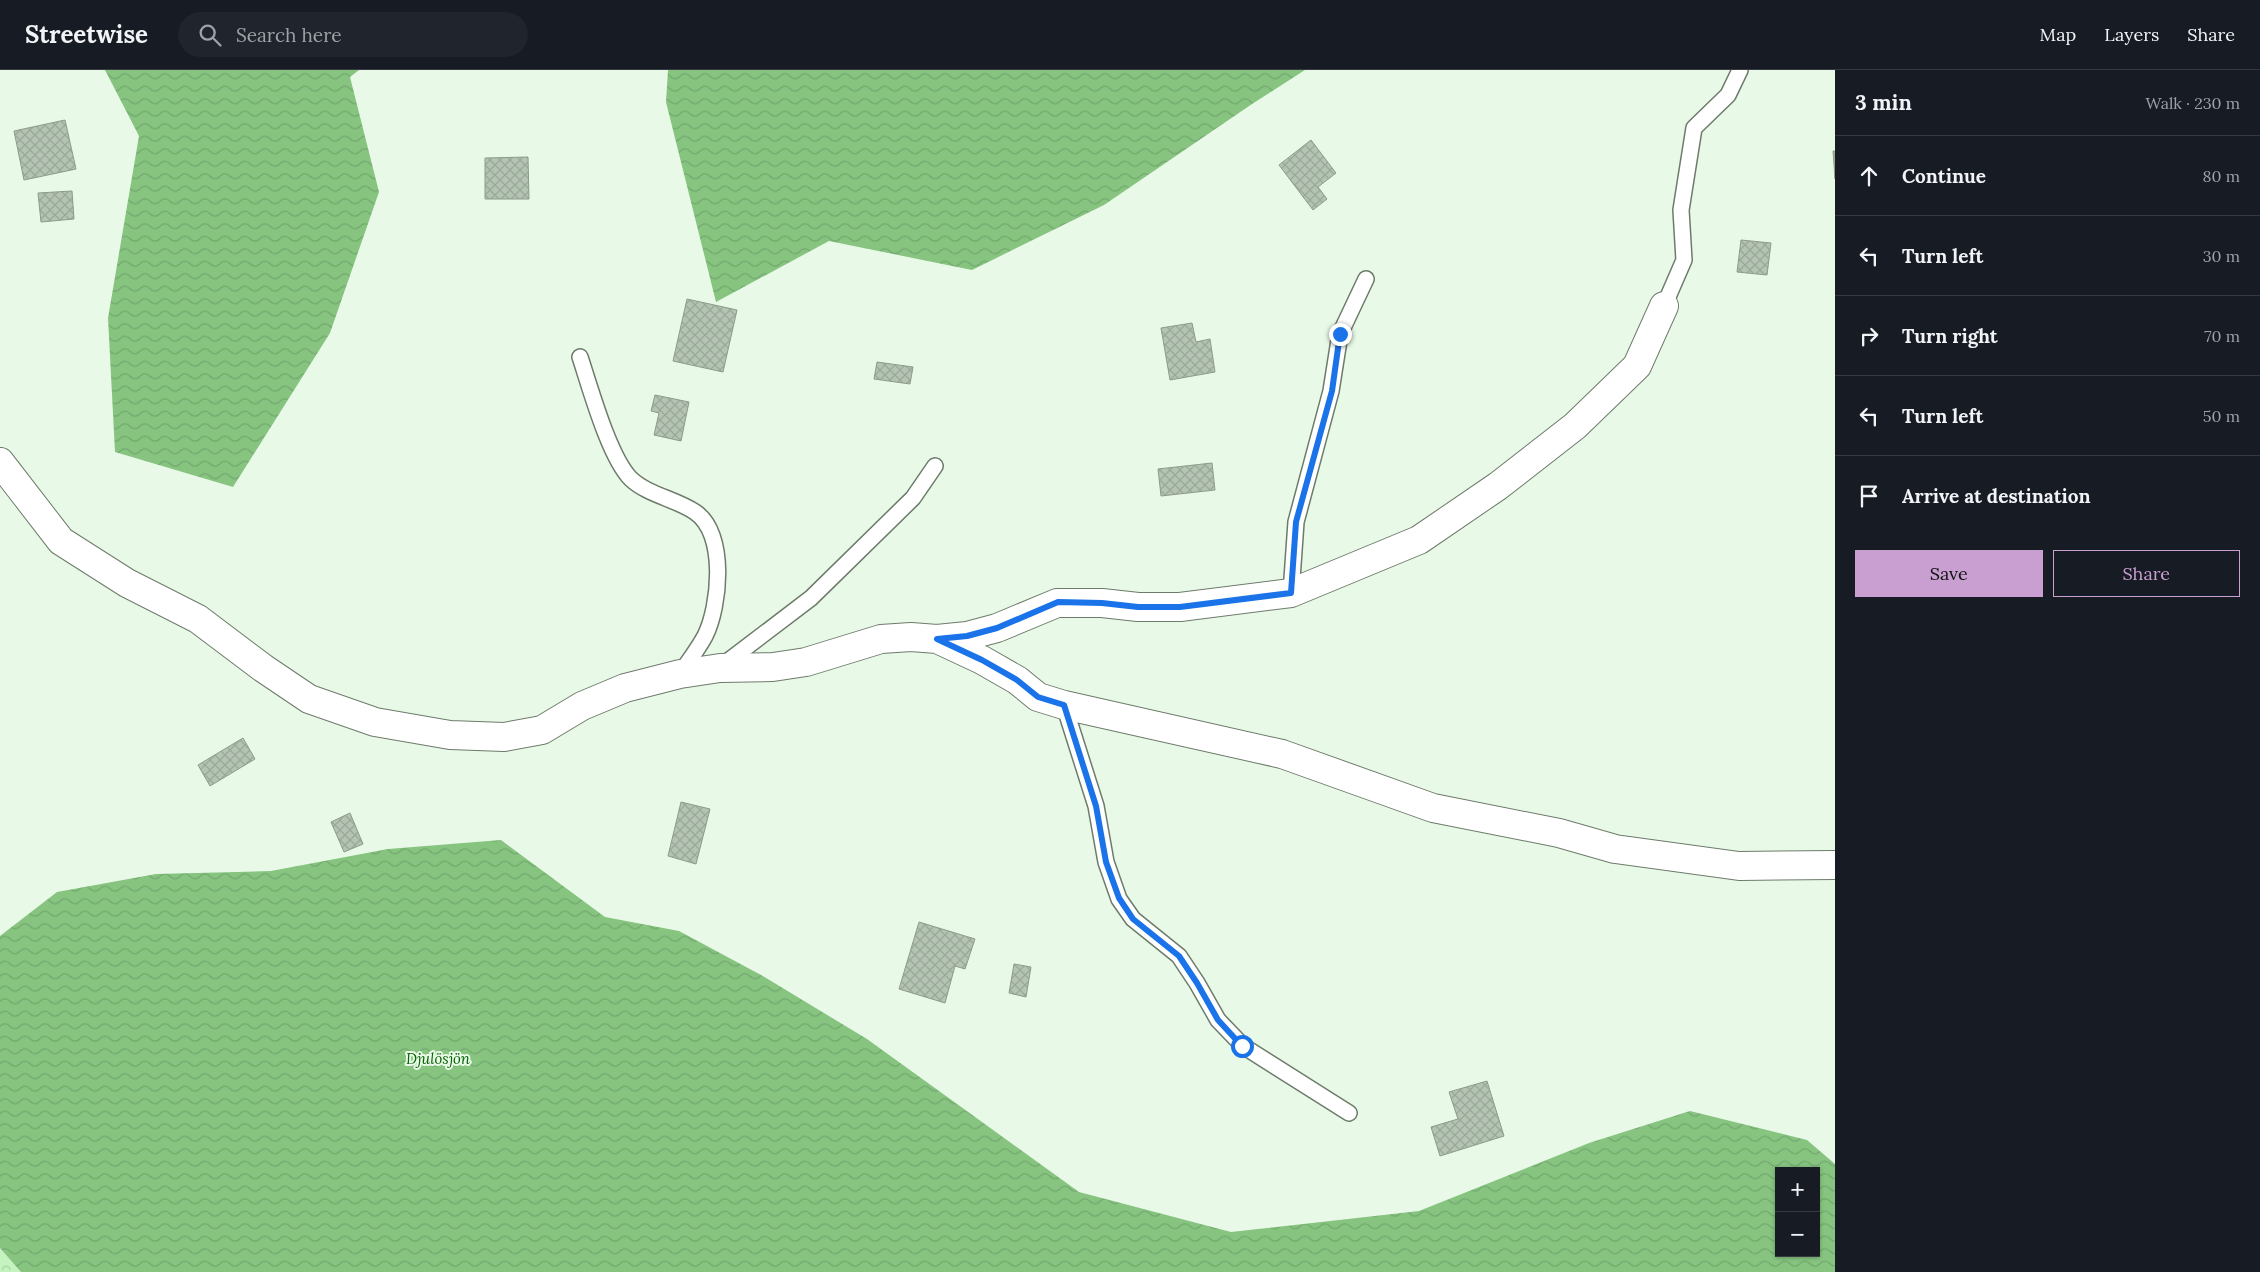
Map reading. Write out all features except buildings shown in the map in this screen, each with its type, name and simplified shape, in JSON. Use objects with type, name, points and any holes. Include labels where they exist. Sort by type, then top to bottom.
[{"type":"street","points":[[0,462],[61,540],[128,583],[198,619],[309,700],[375,722],[450,735],[504,737],[542,730],[582,706],[625,688],[680,674],[720,668],[773,667],[806,662],[881,639],[911,637],[937,639],[967,636],[997,628],[1058,602],[1102,603],[1138,607],[1180,607],[1291,593],[1419,540],[1506,480],[1575,426],[1637,366],[1664,306]]},
{"type":"street","points":[[937,639],[982,660],[1017,680],[1038,697],[1064,705],[1282,754],[1433,808],[1559,833],[1615,849],[1739,866],[1835,865]]},
{"type":"lane","points":[[1664,306],[1684,260],[1681,210],[1694,128],[1728,96],[1740,70]]},
{"type":"lane","points":[[1291,593],[1296,522],[1332,391],[1340,334],[1366,279]]},
{"type":"lane","points":[[580,357],[595,405],[612,446],[631,478],[647,489],[696,512],[710,530],[718,564],[719,588],[706,635],[680,674]]},
{"type":"lane","points":[[720,668],[811,598],[913,498],[935,466]]},
{"type":"lane","points":[[1064,705],[1096,806],[1106,862],[1119,898],[1133,919],[1179,956],[1218,1020],[1242,1046],[1350,1113]]},
{"type":"green space","points":[[0,1248],[21,1272],[0,1272]]},
{"type":"water","points":[[105,70],[359,70],[350,77],[379,192],[330,333],[233,487],[115,452],[108,318],[139,136]]},
{"type":"water","points":[[668,70],[1305,70],[1104,205],[972,270],[829,241],[716,302],[666,102]]},
{"type":"water","name":"Djulösjön","points":[[501,840],[605,917],[679,931],[761,975],[867,1039],[1079,1192],[1231,1232],[1419,1211],[1589,1143],[1690,1111],[1807,1140],[1835,1164],[1835,1272],[21,1272],[0,1248],[0,936],[57,892],[156,874],[271,871],[388,849]]},
{"type":"route","points":[[1242,1046],[1218,1020],[1179,956],[1133,919],[1119,898],[1106,862],[1096,806],[1064,705],[1038,697],[1017,680],[982,660],[937,639],[967,636],[997,628],[1058,602],[1102,603],[1138,607],[1180,607],[1291,593],[1296,522],[1332,391],[1340,334]]}]
